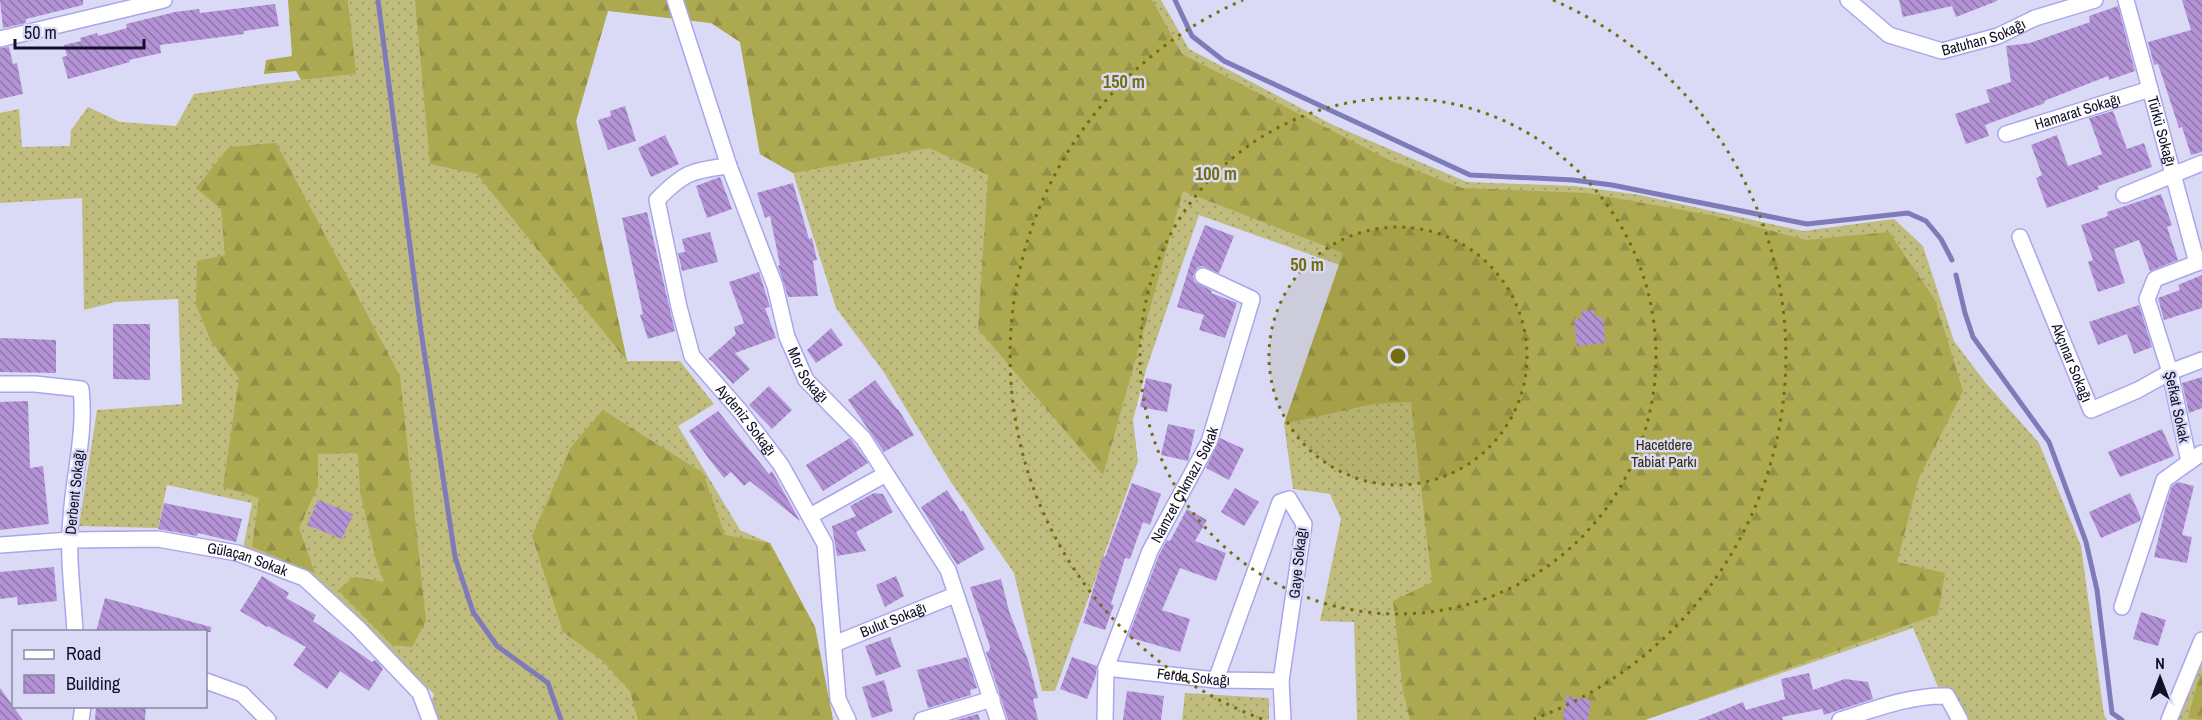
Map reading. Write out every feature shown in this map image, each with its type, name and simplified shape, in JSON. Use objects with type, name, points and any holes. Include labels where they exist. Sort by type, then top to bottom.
[{"type":"street","points":[[0,39],[164,0]]},
{"type":"street","name":"Mor Sokağı","points":[[675,0],[729,166],[775,286],[788,337],[806,380],[863,438],[948,570],[998,720]]},
{"type":"street","name":"Batuhan Sokağı","points":[[1848,0],[1890,34],[1942,51],[1998,36],[2035,18],[2095,0]]},
{"type":"street","name":"Türkü Sokağı","points":[[2126,0],[2173,175],[2200,262]]},
{"type":"street","name":"Hamarat Sokağı","points":[[2006,134],[2150,89]]},
{"type":"street","points":[[2124,195],[2202,163]]},
{"type":"street","name":"Aydeniz Sokağı","points":[[729,166],[699,169],[674,182],[657,200],[679,307],[692,356],[740,411],[781,465],[825,544],[838,699],[848,720]]},
{"type":"street","name":"Akçınar Sokağı","points":[[2020,237],[2091,410],[2138,390],[2170,372],[2202,360]]},
{"type":"street","name":"Şefkat Sokak","points":[[2122,607],[2164,480],[2195,457],[2146,299],[2155,279],[2200,262]]},
{"type":"street","name":"Namzet Çıkmazı Sokak","points":[[1105,720],[1106,668],[1150,551],[1209,442],[1252,299],[1203,276]]},
{"type":"street","name":"Derbent Sokağı","points":[[0,384],[36,384],[81,389],[84,412],[70,518],[75,630]]},
{"type":"street","points":[[810,516],[886,474]]},
{"type":"street","name":"Gaye Sokağı","points":[[1216,680],[1280,502],[1289,499],[1304,524],[1281,681],[1283,720]]},
{"type":"street","name":"Gülaçan Sokak","points":[[0,545],[70,540],[158,538],[237,553],[304,578],[358,628],[420,693],[430,720]]},
{"type":"street","name":"Bulut Sokağı","points":[[834,644],[955,595]]},
{"type":"street","points":[[2169,720],[2202,640]]},
{"type":"street","name":"Ferda Sokağı","points":[[1106,668],[1216,680],[1281,681]]},
{"type":"street","points":[[207,681],[242,694],[268,720]]},
{"type":"street","points":[[1840,720],[1902,700],[1926,695],[1947,696],[1960,720]]},
{"type":"street","points":[[922,720],[992,699]]},
{"type":"green space","points":[[288,0],[348,0],[356,74],[301,80],[296,71],[264,74],[266,60],[292,56]]},
{"type":"green space","points":[[348,0],[1161,0],[1189,49],[1333,125],[1467,182],[1575,186],[1640,195],[1803,231],[1894,219],[1923,246],[1954,341],[1985,382],[2039,443],[2081,546],[2104,715],[2107,720],[1952,720],[1913,628],[1645,720],[1357,720],[1354,622],[1320,621],[1341,519],[1330,494],[1293,489],[1284,424],[1340,265],[1199,215],[1146,370],[1133,420],[1138,461],[1055,691],[1042,691],[1014,573],[951,482],[883,371],[836,308],[793,173],[760,154],[740,42],[711,23],[608,10],[576,121],[627,361],[680,361],[714,404],[678,426],[740,530],[770,543],[815,627],[833,720],[425,720],[434,694],[311,576],[242,554],[252,503],[167,485],[158,528],[79,526],[97,410],[182,404],[178,299],[115,302],[84,310],[82,198],[0,203],[0,113],[19,109],[22,147],[70,146],[71,130],[88,107],[120,122],[176,126],[194,94],[355,74]]},
{"type":"green space","name":"Hacetdere Tabiat Parkı","points":[[415,0],[1152,0],[1182,54],[1391,161],[1462,188],[1587,193],[1716,216],[1806,240],[1889,232],[1935,300],[1963,391],[1919,478],[1897,562],[1945,573],[1938,614],[1645,720],[1410,720],[1403,691],[1393,601],[1432,582],[1411,402],[1373,404],[1284,424],[1343,253],[1183,191],[1103,475],[978,329],[988,175],[929,148],[793,173],[760,154],[740,42],[711,23],[608,11],[576,121],[627,361],[477,174],[430,164]]},
{"type":"green space","points":[[276,143],[400,376],[426,621],[412,647],[392,645],[338,590],[354,577],[384,582],[377,563],[360,492],[358,453],[318,454],[318,486],[299,528],[315,573],[252,547],[259,498],[223,487],[239,378],[211,341],[196,305],[197,261],[225,255],[221,209],[196,188],[229,147]]},
{"type":"green space","points":[[603,410],[703,473],[725,535],[770,543],[815,627],[833,720],[638,720],[630,691],[603,661],[563,632],[532,536],[571,447]]},
{"type":"green space","points":[[2202,651],[2202,720],[2173,720]]},
{"type":"green space","points":[[2202,674],[2202,720],[2188,718],[2198,680]]},
{"type":"green space","points":[[1185,693],[1269,698],[1269,720],[1182,720]]},
{"type":"building","points":[[0,0],[83,0],[83,5],[26,19],[26,23],[3,28]]},
{"type":"building","points":[[1899,0],[1997,1],[1956,17],[1952,6],[1903,17]]},
{"type":"building","points":[[2182,0],[2202,0],[2202,152],[2191,155],[2182,127],[2179,128],[2158,64],[2154,65],[2148,42],[2191,30]]},
{"type":"building","points":[[275,4],[279,26],[244,31],[244,34],[160,45],[161,53],[129,60],[130,62],[68,79],[62,57],[67,56],[64,45],[81,41],[80,38],[97,33],[98,36],[127,28],[126,24],[175,12],[199,9],[200,13]]},
{"type":"building","points":[[2118,6],[2135,71],[2109,80],[2108,76],[1985,125],[1989,136],[1966,144],[1955,114],[1990,102],[1986,90],[2011,82],[2006,46],[2030,43],[2090,22],[2089,16]]},
{"type":"building","points":[[9,47],[13,64],[17,63],[23,94],[0,99],[0,48]]},
{"type":"building","points":[[625,106],[636,141],[608,150],[598,120],[611,116],[610,111]]},
{"type":"building","points":[[2113,111],[2127,149],[2144,143],[2152,167],[2098,186],[2099,189],[2047,208],[2036,178],[2042,175],[2031,145],[2057,135],[2068,166],[2102,154],[2089,118]]},
{"type":"building","points":[[665,135],[679,164],[651,177],[638,148]]},
{"type":"building","points":[[720,177],[732,209],[707,218],[696,186]]},
{"type":"building","points":[[793,183],[817,260],[813,261],[818,296],[788,297],[778,266],[780,265],[770,216],[765,218],[757,193]]},
{"type":"building","points":[[2161,194],[2172,225],[2167,227],[2178,260],[2150,271],[2139,240],[2114,249],[2125,283],[2098,292],[2088,262],[2093,260],[2081,225],[2108,216],[2107,212]]},
{"type":"building","points":[[647,212],[675,331],[648,339],[640,315],[643,314],[622,218]]},
{"type":"building","points":[[1205,225],[1234,236],[1219,273],[1202,266],[1197,268],[1193,276],[1195,282],[1212,291],[1211,293],[1237,303],[1225,338],[1199,330],[1204,315],[1177,307]]},
{"type":"building","points":[[710,232],[718,262],[682,271],[678,253],[685,252],[682,239]]},
{"type":"building","points":[[759,272],[770,307],[765,308],[776,338],[735,353],[750,369],[733,384],[708,359],[736,334],[734,327],[744,323],[729,282]]},
{"type":"building","points":[[2202,275],[2202,308],[2164,320],[2158,298],[2180,290],[2178,285]]},
{"type":"building","points":[[2139,305],[2152,347],[2134,354],[2127,334],[2098,345],[2089,322]]},
{"type":"building","points":[[1594,310],[1595,316],[1603,318],[1605,343],[1577,346],[1574,319],[1582,318],[1581,311]]},
{"type":"building","points":[[113,324],[150,324],[150,380],[113,379]]},
{"type":"building","points":[[831,328],[843,345],[816,363],[807,350]]},
{"type":"building","points":[[0,338],[56,340],[56,373],[0,372]]},
{"type":"building","points":[[2202,377],[2202,408],[2189,413],[2182,383]]},
{"type":"building","points":[[1146,378],[1172,384],[1167,412],[1140,407]]},
{"type":"building","points":[[875,380],[898,409],[914,435],[884,452],[848,400]]},
{"type":"building","points":[[769,386],[792,410],[772,429],[749,405]]},
{"type":"building","points":[[28,401],[30,468],[43,466],[49,524],[0,530],[0,402]]},
{"type":"building","points":[[718,411],[769,474],[772,471],[800,521],[750,481],[744,486],[731,472],[724,478],[709,459],[689,431]]},
{"type":"building","points":[[1168,424],[1195,430],[1188,461],[1161,455]]},
{"type":"building","points":[[2162,429],[2174,456],[2120,477],[2108,452]]},
{"type":"building","points":[[850,438],[868,463],[823,491],[806,465]]},
{"type":"building","points":[[1220,438],[1244,449],[1229,480],[1206,468]]},
{"type":"building","points":[[2178,482],[2194,486],[2182,535],[2192,537],[2187,563],[2154,557],[2172,486]]},
{"type":"building","points":[[1132,483],[1161,494],[1150,525],[1143,522],[1130,559],[1125,558],[1111,604],[1114,605],[1105,630],[1083,623],[1103,556],[1105,557]]},
{"type":"building","points":[[1235,488],[1259,502],[1244,526],[1221,512]]},
{"type":"building","points":[[947,490],[961,512],[963,510],[985,549],[957,565],[921,507]]},
{"type":"building","points":[[874,493],[883,494],[893,512],[856,532],[866,551],[837,556],[832,526],[856,516],[850,506]]},
{"type":"building","points":[[2130,493],[2141,518],[2140,521],[2101,538],[2089,512]]},
{"type":"building","points":[[318,500],[353,514],[342,539],[307,525]]},
{"type":"building","points":[[164,503],[242,519],[236,542],[198,533],[197,536],[158,529]]},
{"type":"building","points":[[1187,509],[1207,520],[1195,541],[1226,553],[1216,581],[1180,568],[1162,610],[1190,619],[1180,652],[1128,637],[1159,555],[1167,540],[1170,541]]},
{"type":"building","points":[[54,567],[57,601],[18,605],[17,597],[0,599],[0,572]]},
{"type":"building","points":[[262,576],[289,593],[286,598],[316,615],[313,621],[372,662],[375,660],[379,664],[383,669],[369,691],[340,671],[327,689],[293,665],[306,647],[240,611]]},
{"type":"building","points":[[896,576],[904,596],[885,607],[876,585]]},
{"type":"building","points":[[1001,579],[1009,611],[1028,660],[1038,698],[1033,699],[1038,720],[1008,720],[986,652],[990,647],[970,587]]},
{"type":"building","points":[[105,598],[211,627],[211,632],[207,630],[97,630]]},
{"type":"building","points":[[2141,612],[2166,620],[2158,646],[2133,639]]},
{"type":"building","points":[[890,637],[901,667],[876,676],[865,646]]},
{"type":"building","points":[[967,657],[977,688],[970,690],[971,695],[928,708],[917,670]]},
{"type":"building","points":[[1072,657],[1097,666],[1087,699],[1060,689]]},
{"type":"building","points":[[1809,673],[1813,690],[1845,679],[1868,682],[1873,699],[1824,715],[1822,709],[1782,717],[1783,720],[1698,720],[1743,702],[1746,710],[1785,699],[1781,679]]},
{"type":"building","points":[[884,680],[893,711],[872,718],[862,687]]},
{"type":"building","points":[[0,688],[12,708],[23,720],[0,720]]},
{"type":"building","points":[[1127,691],[1164,696],[1161,720],[1123,720]]},
{"type":"building","points":[[1566,696],[1591,700],[1588,720],[1563,720]]},
{"type":"building","points":[[96,708],[146,708],[145,720],[95,720]]},
{"type":"building","points":[[978,714],[980,720],[956,720]]},
{"type":"waterway","points":[[378,0],[421,331],[455,557],[473,612],[497,646],[548,683],[561,720]]},
{"type":"waterway","points":[[1175,0],[1192,36],[1224,61],[1470,175],[1573,180],[1612,185],[1807,224],[1908,213],[1926,221],[1941,239],[1952,260]]},
{"type":"waterway","points":[[1956,275],[1973,337],[2049,442],[2086,542],[2097,590],[2112,713],[2122,720]]}]
